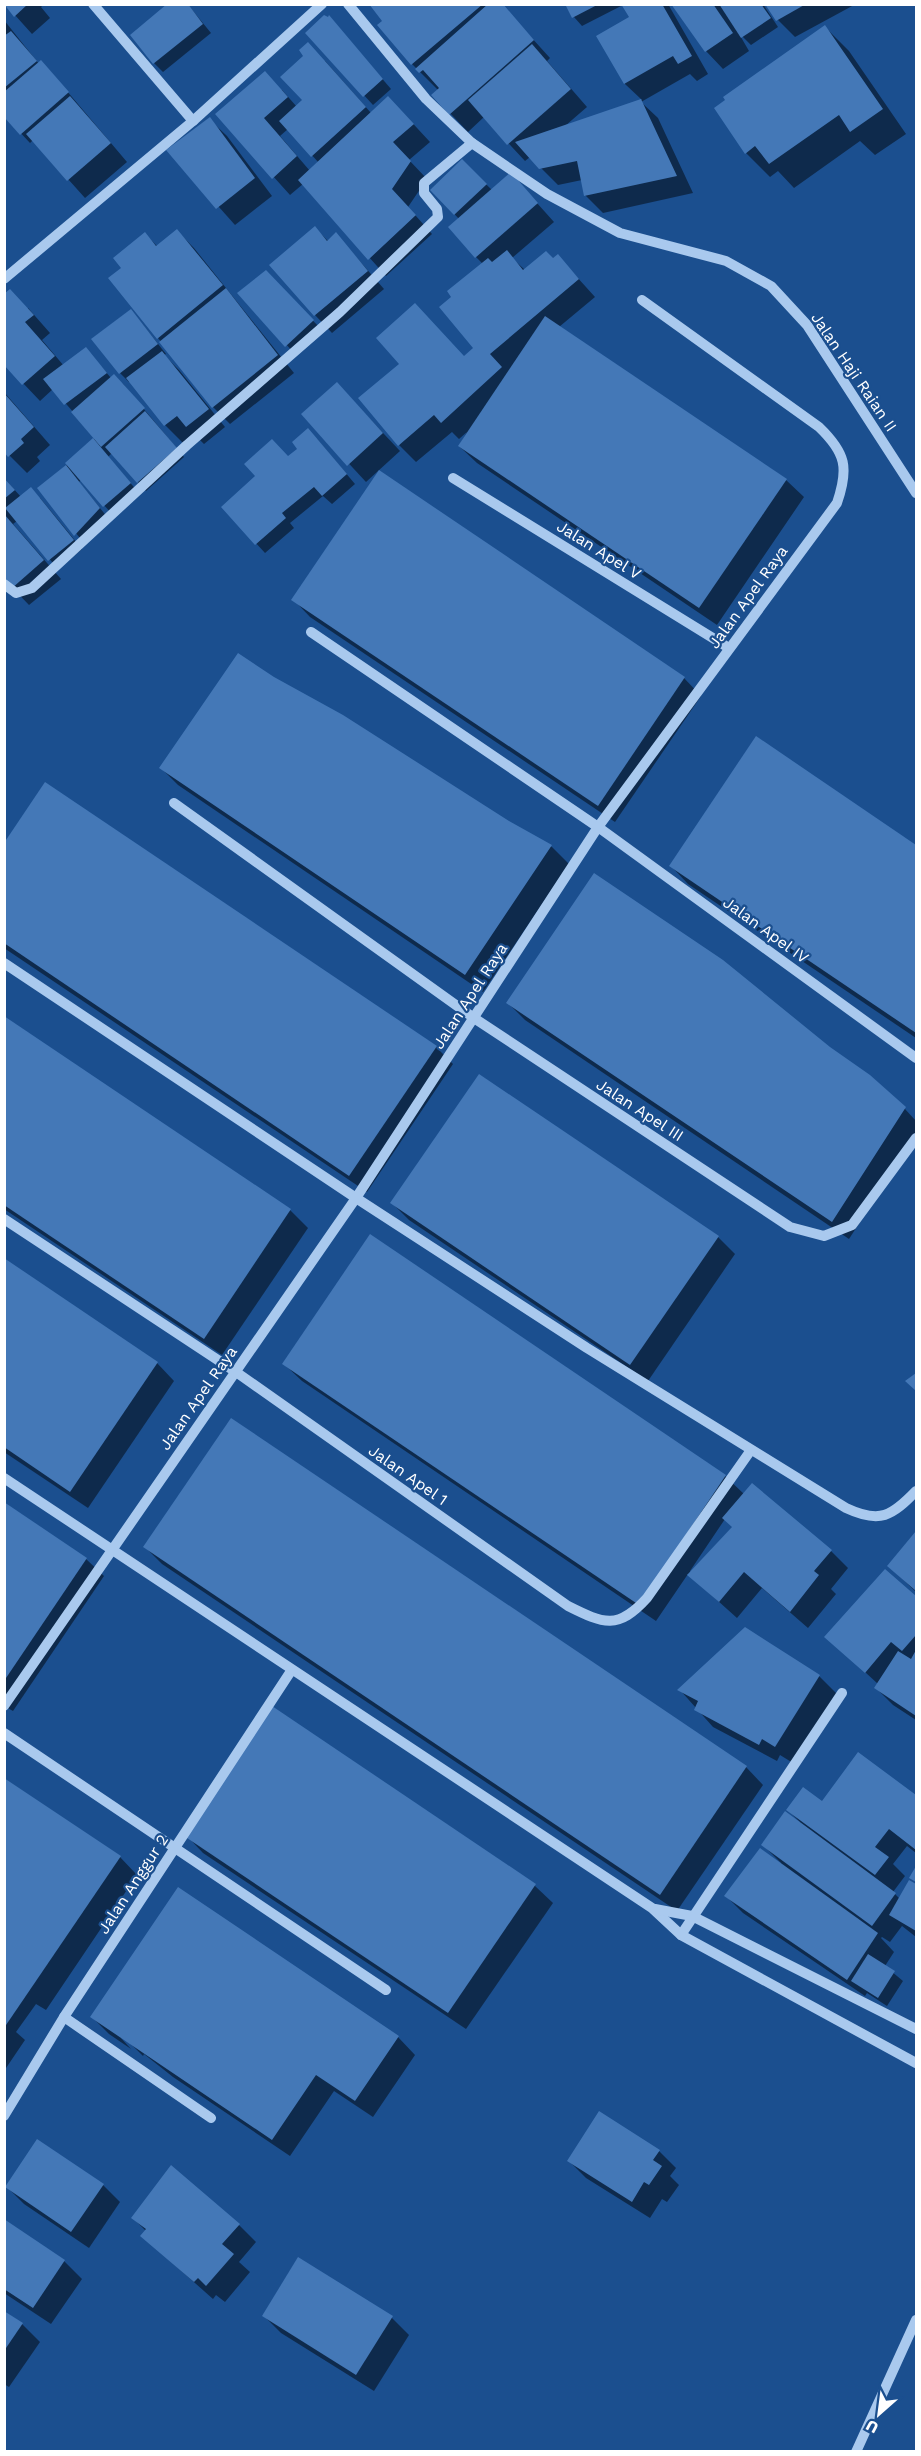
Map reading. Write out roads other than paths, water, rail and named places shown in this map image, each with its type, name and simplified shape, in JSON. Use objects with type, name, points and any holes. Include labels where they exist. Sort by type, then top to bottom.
[{"type":"street","points":[[93,4],[193,121]]},
{"type":"street","points":[[4,279],[193,121],[322,4]]},
{"type":"street","name":"Jalan Haji Raian II","points":[[348,4],[426,99],[472,143],[548,194],[620,233],[726,261],[771,286],[807,325],[916,493]]},
{"type":"street","points":[[4,584],[16,593],[32,588],[187,445],[340,312],[438,217],[437,209],[424,193],[424,183],[472,143]]},
{"type":"street","name":"Jalan Apel Raya","points":[[4,1706],[356,1198],[598,827],[837,503],[844,482],[844,460],[835,442],[819,427],[642,300]]},
{"type":"street","name":"Jalan Apel V","points":[[453,477],[729,648]]},
{"type":"street","name":"Jalan Apel IV","points":[[311,632],[598,827],[916,1058]]},
{"type":"street","name":"Jalan Apel III","points":[[174,803],[474,1018],[790,1227],[824,1236],[852,1225],[916,1138]]},
{"type":"street","points":[[4,963],[356,1198],[587,1348],[751,1450],[862,1515],[877,1518],[890,1514],[916,1491]]},
{"type":"street","name":"Jalan Apel 1","points":[[4,1219],[236,1372],[568,1606],[592,1618],[613,1622],[632,1615],[648,1598],[751,1450]]},
{"type":"street","points":[[4,1478],[112,1548],[291,1671],[652,1908],[681,1935],[916,2063]]},
{"type":"street","name":"Jalan Anggur 2","points":[[4,2116],[64,2017],[291,1671]]},
{"type":"street","points":[[681,1935],[842,1693]]},
{"type":"street","points":[[4,1732],[386,1990]]},
{"type":"street","points":[[652,1908],[692,1916],[916,2029]]},
{"type":"street","points":[[64,2017],[211,2118]]},
{"type":"street","points":[[856,2451],[916,2320]]}]
